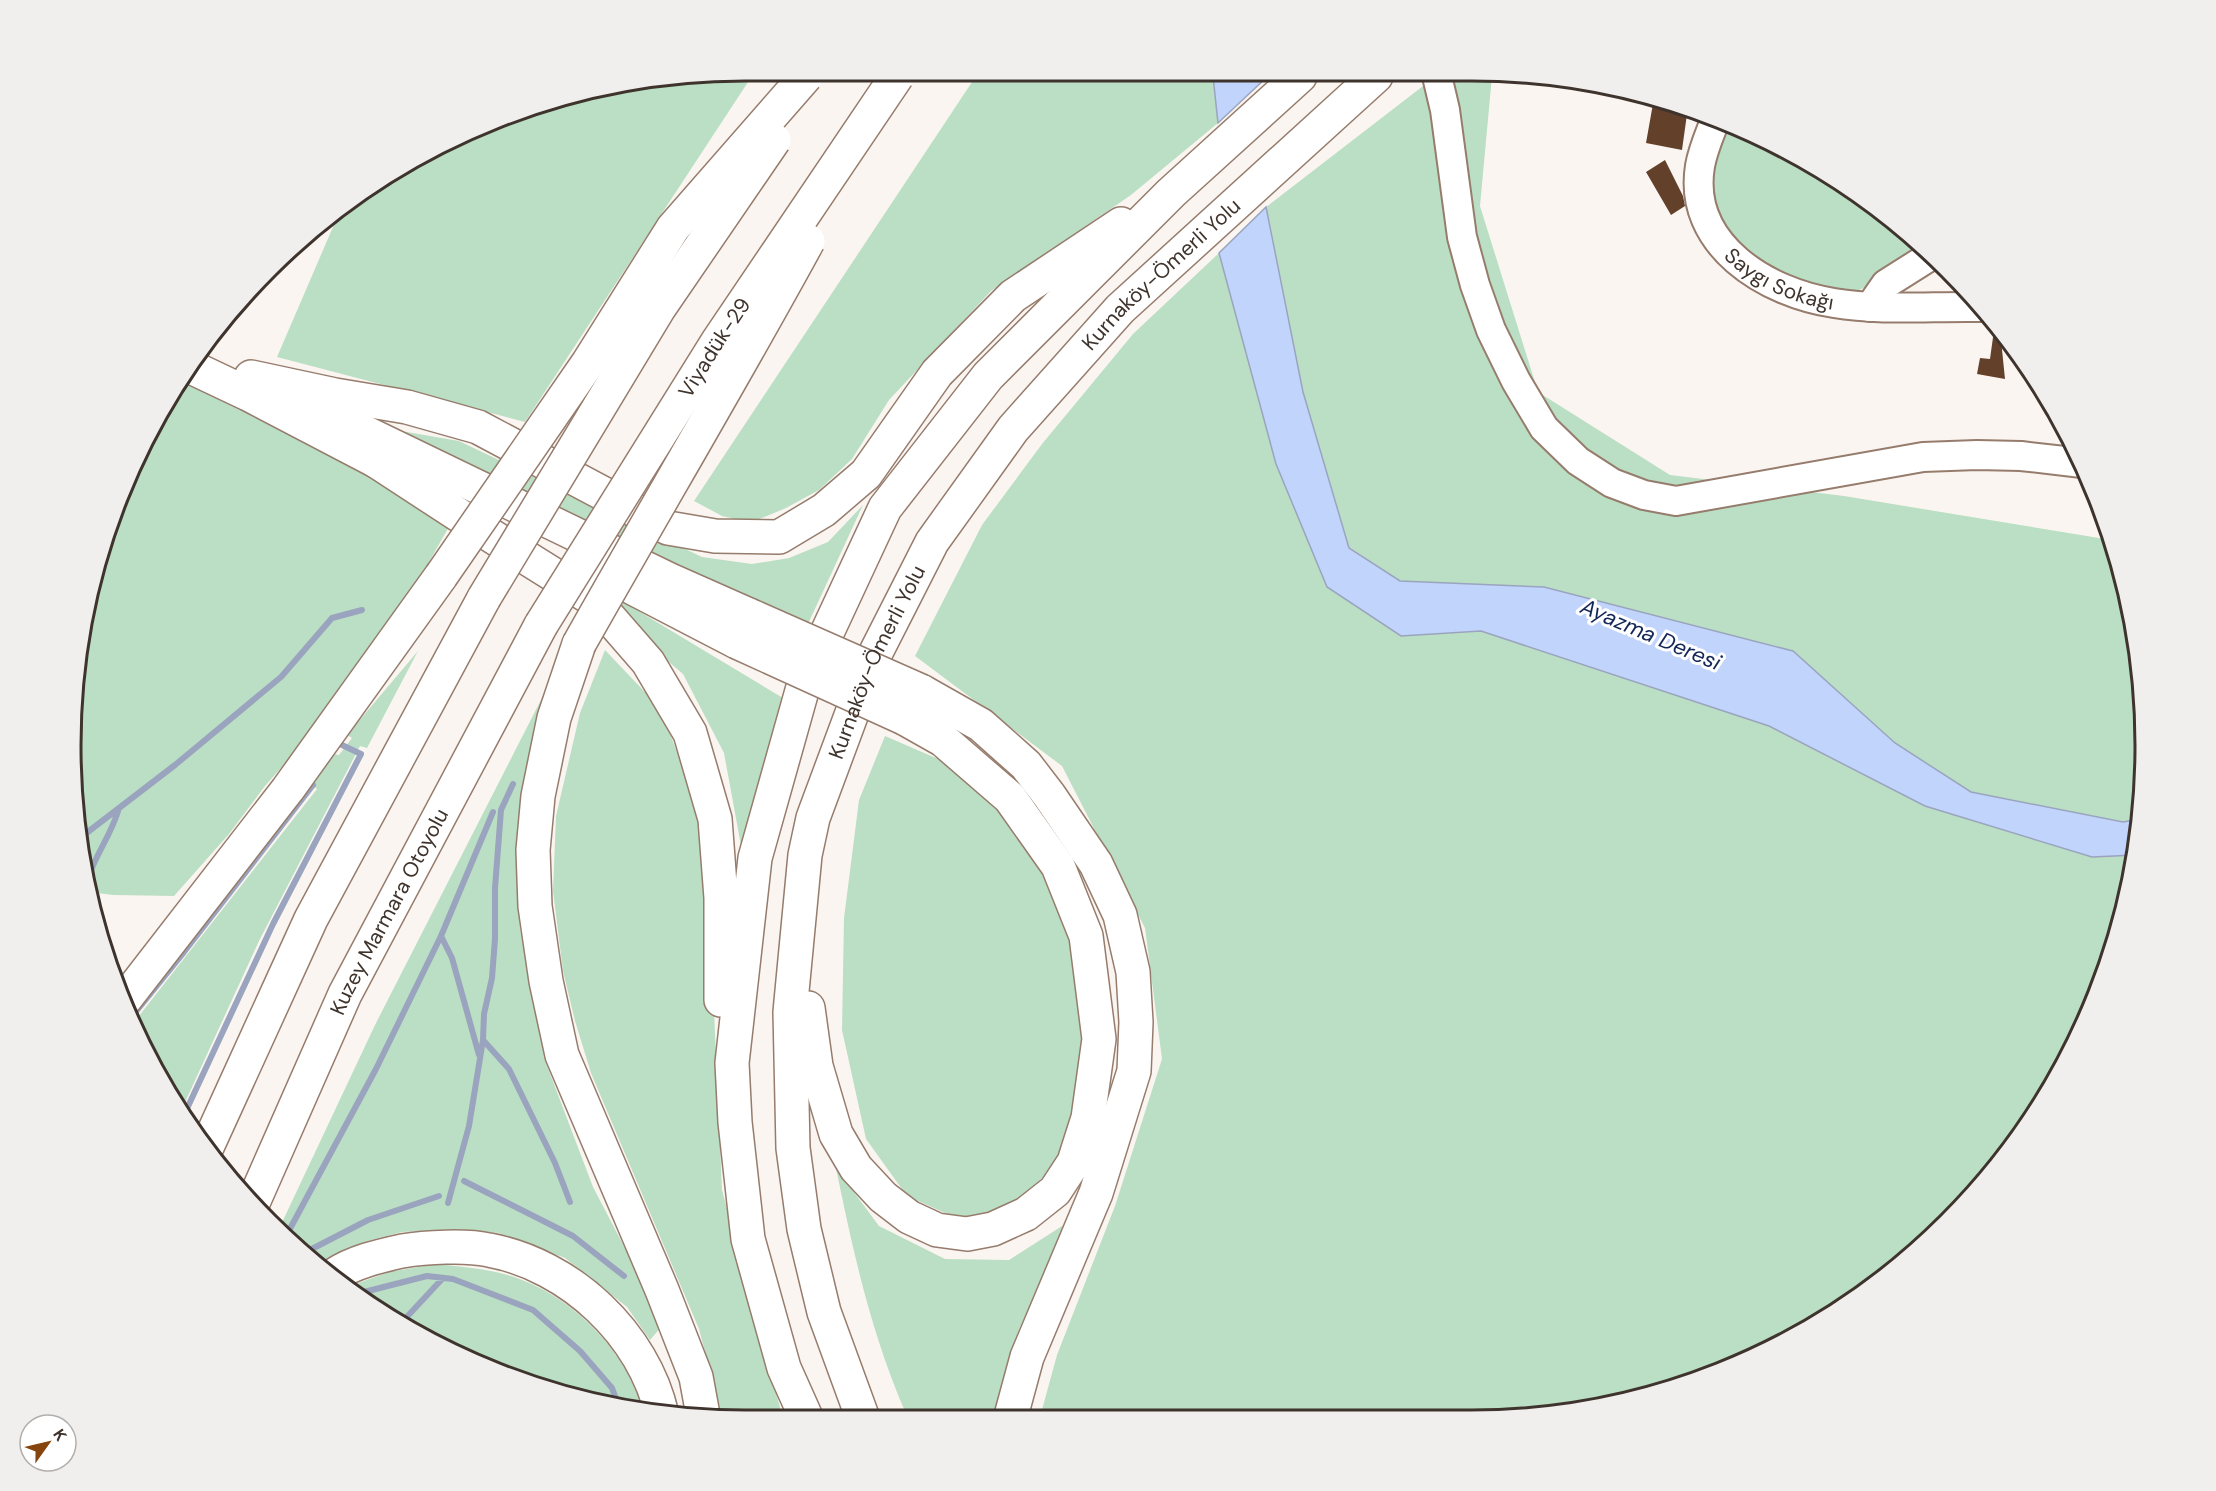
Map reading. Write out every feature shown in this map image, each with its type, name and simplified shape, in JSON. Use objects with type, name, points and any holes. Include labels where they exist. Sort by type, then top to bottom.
[{"type":"main road","points":[[129,994],[288,789],[441,576],[588,363],[673,228],[802,81]]},
{"type":"main road","points":[[210,1139],[311,919],[484,598],[659,308],[814,81]]},
{"type":"main road","points":[[702,1409],[696,1377],[562,1055],[546,981],[535,906],[533,850],[538,796],[554,718],[579,644],[674,475],[735,375],[895,81]]},
{"type":"main road","name":"Viyadük-29","points":[[541,625],[718,341],[895,81]]},
{"type":"main road","points":[[732,1063],[755,858],[806,680],[885,508],[988,376],[1171,193],[1294,81]]},
{"type":"main road","name":"Kurnaköy-Ömerli Yolu","points":[[860,1410],[824,1312],[804,1229],[793,1149],[790,1012],[806,855],[813,818],[871,662],[932,542],[1013,429],[1120,309],[1371,81]]},
{"type":"main road","points":[[251,377],[335,395],[407,407],[478,427],[668,528],[715,536],[779,537],[824,510],[866,474],[937,373],[1013,296],[1107,232],[1171,193]]},
{"type":"main road","points":[[207,356],[670,580],[743,629]]},
{"type":"main road","points":[[197,370],[376,461],[594,600],[648,662],[666,692],[690,734],[715,819],[722,898],[720,993],[732,1063],[735,1122],[748,1239],[784,1368],[803,1410]]},
{"type":"main road","points":[[376,461],[424,479],[743,629],[912,705],[981,725],[1026,765],[1096,864],[1120,915],[1133,972],[1136,1022],[1134,1071],[1096,1193],[1028,1357],[1013,1410]]},
{"type":"main road","name":"Kuzey Marmara Otoyolu","points":[[256,1195],[345,994],[541,625]]},
{"type":"main road","points":[[806,855],[807,1001],[816,1066],[836,1134],[856,1168],[883,1197],[909,1217],[937,1230],[967,1234],[993,1229],[1026,1214],[1055,1191],[1074,1162],[1088,1118],[1100,1039],[1086,936],[1058,866],[1010,798],[943,740],[912,705]]},
{"type":"main road","points":[[339,1271],[384,1255],[424,1247],[489,1250],[539,1266],[570,1283],[599,1306],[631,1345],[658,1394],[660,1404]]},
{"type":"street","points":[[1438,81],[1445,110],[1462,237],[1475,285],[1491,330],[1516,381],[1544,428],[1578,462],[1612,483],[1644,495],[1676,501],[1923,457],[2021,456],[2070,462]]},
{"type":"street","name":"Saygı Sokağı","points":[[1713,127],[1700,165],[1701,203],[1718,241],[1734,259],[1753,274],[1803,296],[1833,303],[1870,307],[1970,307]]},
{"type":"street","points":[[1870,307],[1886,284],[1924,260]]},
{"type":"green space","points":[[749,81],[525,422],[277,357],[335,223],[413,170],[491,132],[532,116],[574,104],[659,87],[702,82]]},
{"type":"green space","points":[[973,81],[1214,81],[1218,123],[1131,195],[991,291],[889,400],[852,459],[819,490],[786,508],[757,520],[740,520],[722,516],[694,501]]},
{"type":"green space","points":[[1430,81],[1491,81],[1480,206],[1538,392],[1670,475],[1844,496],[2102,538],[2122,616],[2134,702],[2134,789],[2130,821],[2124,822],[1971,792],[1895,743],[1793,651],[1544,587],[1400,581],[1349,547],[1303,392],[1266,207]]},
{"type":"green space","points":[[1721,130],[1803,170],[1875,218],[1918,255],[1858,291],[1813,291],[1755,264],[1722,237],[1709,199],[1712,149]]},
{"type":"green space","points":[[1219,253],[1276,464],[1327,587],[1401,636],[1481,631],[1769,726],[1925,806],[2092,857],[2125,855],[2100,959],[2084,1000],[2046,1078],[1998,1150],[1970,1184],[1909,1245],[1875,1273],[1803,1321],[1725,1359],[1684,1375],[1600,1397],[1514,1409],[1042,1410],[1057,1355],[1115,1206],[1162,1059],[1145,928],[1062,766],[915,656],[982,525],[1042,444],[1133,334]]},
{"type":"green space","points":[[191,380],[376,478],[450,525],[401,611],[315,729],[265,786],[229,834],[174,896],[98,893],[82,789],[82,702],[87,659],[94,616],[116,532],[150,452]]},
{"type":"green space","points":[[378,427],[459,441],[702,557],[752,564],[789,558],[828,542],[863,505],[808,624]]},
{"type":"green space","points":[[540,552],[783,698],[744,862],[724,753],[683,674]]},
{"type":"green space","points":[[605,650],[661,709],[693,796],[708,877],[722,1190],[781,1410],[721,1409],[699,1329],[591,1073],[575,1021],[563,971],[553,891],[556,816],[580,713]]},
{"type":"green space","points":[[418,651],[367,748],[360,746],[259,941],[185,1102],[170,1078],[139,1016],[317,789],[311,784],[333,754],[339,755],[352,738],[347,735]]},
{"type":"green space","points":[[545,692],[529,761],[518,875],[520,928],[546,1063],[593,1187],[651,1298],[662,1326],[650,1340],[627,1307],[565,1258],[499,1233],[456,1229],[402,1232],[367,1241],[325,1260],[283,1221],[375,1025]]},
{"type":"green space","points":[[885,736],[952,765],[1020,815],[1062,881],[1090,996],[1085,1083],[1055,1165],[1013,1207],[963,1221],[907,1196],[866,1139],[842,1030],[844,918],[859,800]]},
{"type":"green space","points":[[836,1168],[879,1226],[945,1259],[1009,1260],[1073,1219],[1019,1329],[999,1410],[905,1410],[874,1325],[849,1231]]},
{"type":"green space","points":[[436,1264],[501,1273],[542,1289],[562,1301],[598,1332],[626,1370],[639,1401],[574,1387],[532,1375],[491,1359],[413,1321],[356,1284],[389,1272]]},
{"type":"water","points":[[1214,81],[1263,81],[1218,123]]},
{"type":"water","name":"Ayazma Deresi","points":[[1266,207],[1303,392],[1349,548],[1400,581],[1544,587],[1793,651],[1895,743],[1971,792],[2123,822],[2130,821],[2125,855],[2092,857],[1925,806],[1769,726],[1481,631],[1401,636],[1327,587],[1276,464],[1219,253]]},
{"type":"building","points":[[1652,107],[1687,117],[1682,150],[1646,143]]},
{"type":"building","points":[[1665,160],[1683,196],[1685,206],[1671,215],[1646,172]]},
{"type":"building","points":[[1993,335],[2002,346],[2005,379],[1977,374],[1980,358],[1990,359]]},
{"type":"waterway","points":[[87,833],[175,765],[281,677],[332,618],[362,610]]},
{"type":"waterway","points":[[188,1107],[273,924],[361,754],[342,745]]},
{"type":"waterway","points":[[448,1203],[469,1126],[483,1040],[484,1014],[492,978],[495,888],[501,810],[513,784]]},
{"type":"waterway","points":[[137,1010],[313,785]]},
{"type":"waterway","points":[[93,866],[119,808]]},
{"type":"waterway","points":[[290,1229],[376,1069],[441,936],[493,812]]},
{"type":"waterway","points":[[441,936],[452,958],[479,1055]]},
{"type":"waterway","points":[[483,1040],[509,1069],[555,1163],[570,1202]]},
{"type":"waterway","points":[[464,1181],[573,1236],[624,1276]]},
{"type":"waterway","points":[[312,1249],[368,1220],[439,1196]]},
{"type":"waterway","points":[[367,1291],[427,1276],[453,1279],[533,1310],[580,1351],[612,1388],[615,1397]]},
{"type":"waterway","points":[[407,1317],[443,1278]]}]
